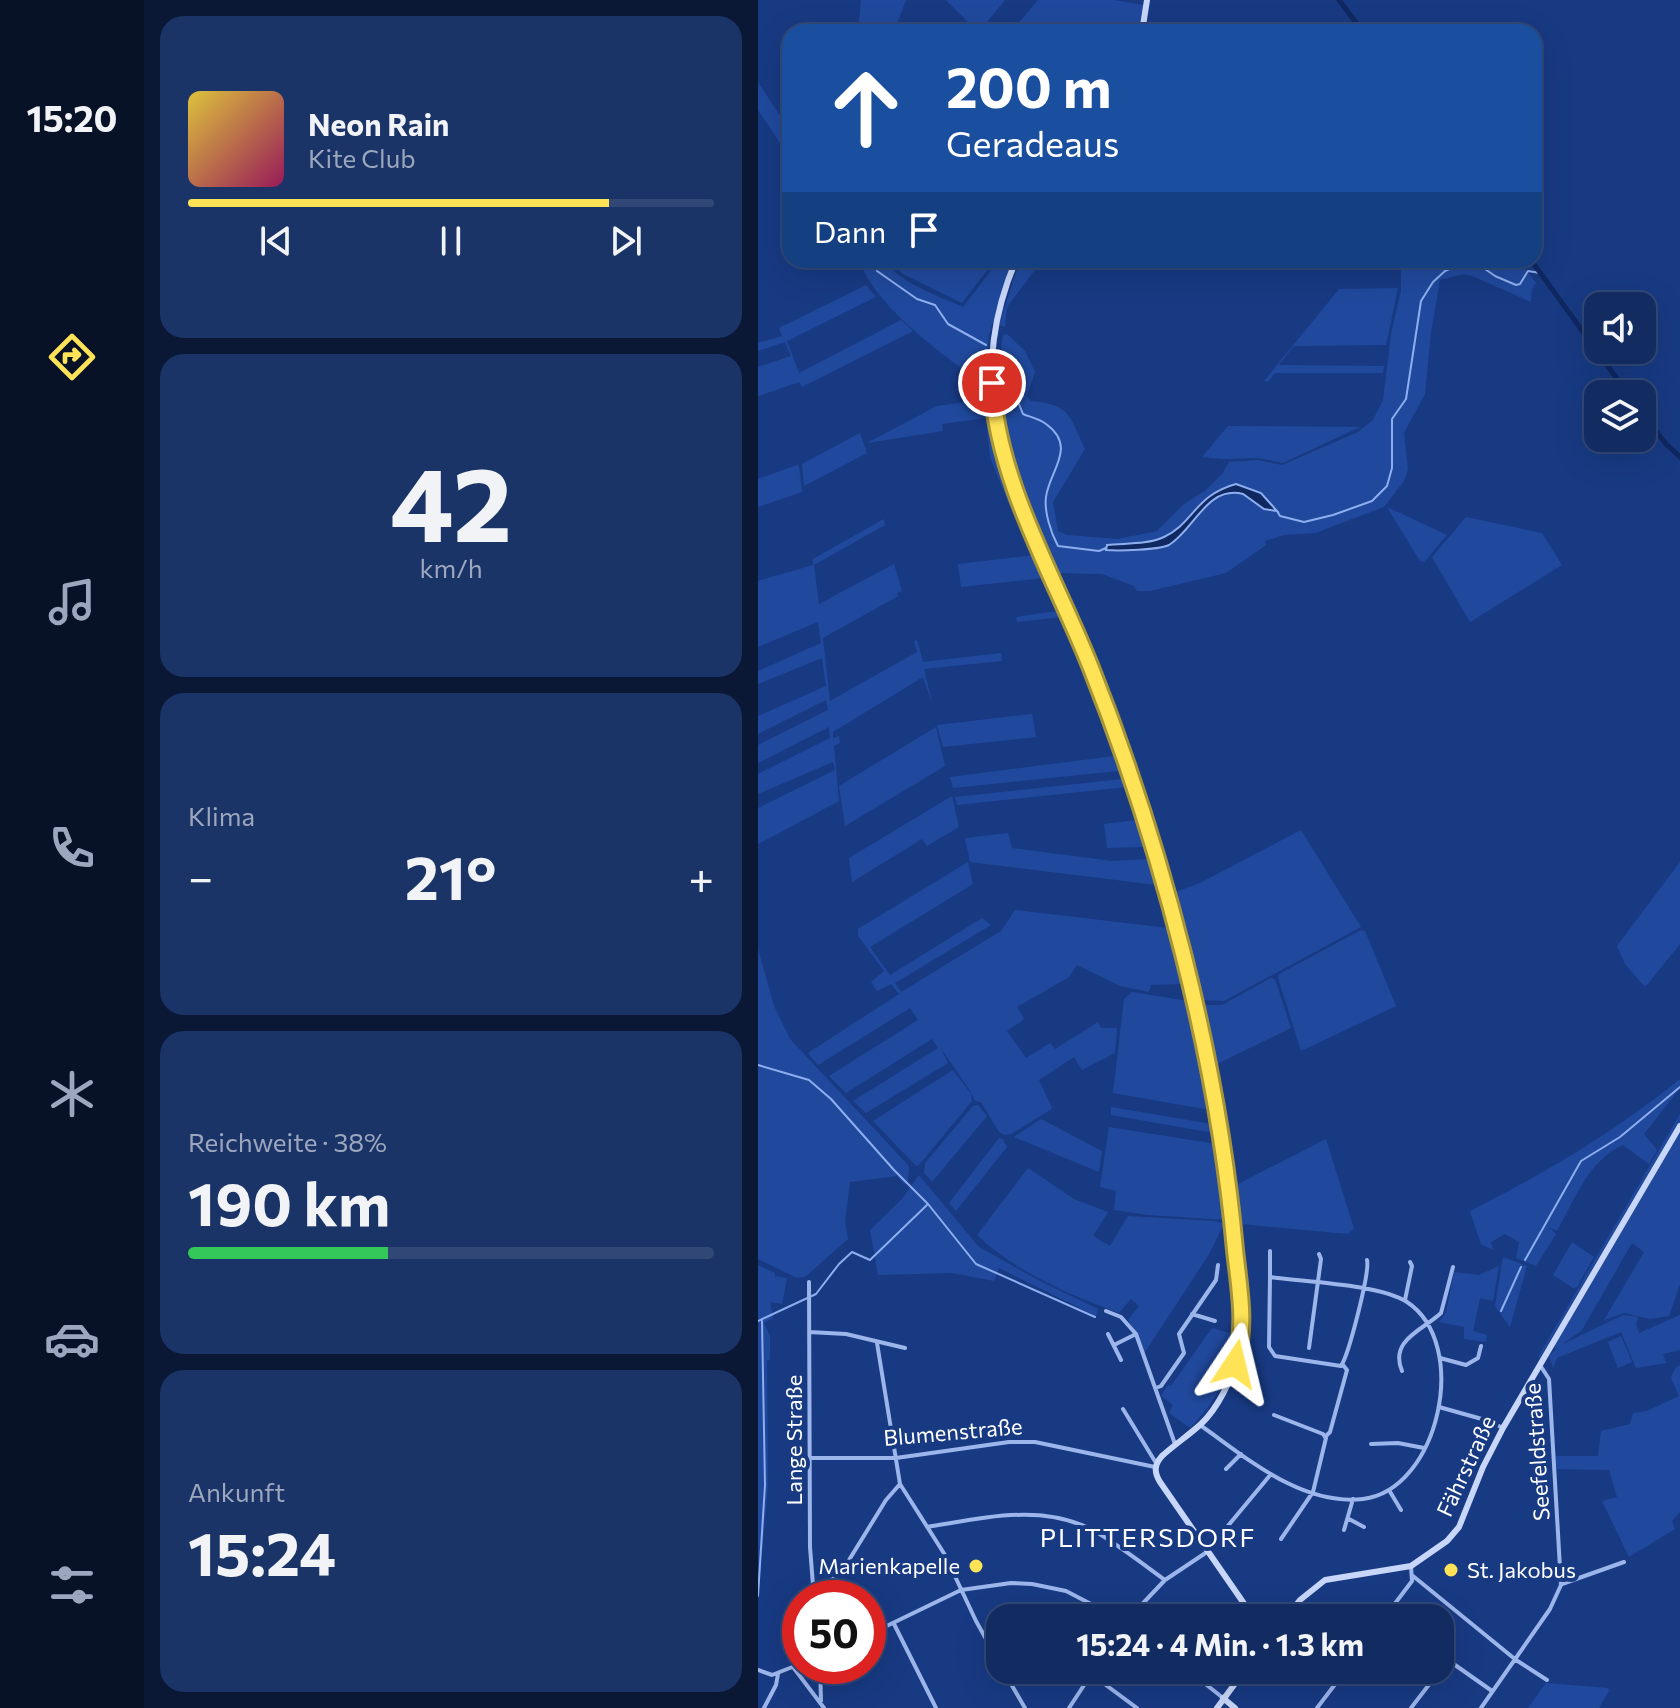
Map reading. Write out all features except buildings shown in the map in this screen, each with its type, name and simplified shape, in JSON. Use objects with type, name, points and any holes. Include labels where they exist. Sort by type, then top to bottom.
[{"type":"main road","points":[[1143,24],[1147,0]]},
{"type":"main road","points":[[1014,268],[995,328],[992,383],[1000,446],[1091,668],[1139,806],[1193,1000],[1220,1133],[1231,1213],[1242,1329],[1237,1357],[1216,1404],[1200,1425],[1175,1444],[1156,1465],[1160,1482],[1244,1604]]},
{"type":"main road","name":"Fährstraße","points":[[1298,1604],[1325,1580],[1411,1566],[1430,1555],[1459,1527],[1483,1467],[1503,1428],[1680,1126]]},
{"type":"main road","points":[[1217,1708],[1234,1684]]},
{"type":"main road","points":[[1223,1698],[1235,1708]]},
{"type":"street","points":[[1270,1251],[1270,1351],[1278,1356],[1338,1368],[1343,1365],[1369,1265],[1367,1260]]},
{"type":"street","points":[[1309,1348],[1321,1259],[1319,1254]]},
{"type":"street","points":[[1405,1300],[1412,1266],[1410,1262]]},
{"type":"street","points":[[1156,1388],[1161,1386],[1184,1353],[1179,1334],[1216,1280],[1218,1265]]},
{"type":"street","points":[[1402,1371],[1401,1349],[1411,1334],[1441,1313],[1453,1267]]},
{"type":"street","points":[[1200,1425],[1271,1474],[1313,1492],[1353,1499],[1389,1490],[1405,1476],[1424,1448],[1439,1407],[1442,1385],[1437,1341],[1428,1323],[1405,1300],[1363,1289],[1270,1277]]},
{"type":"street","name":"Lange Straße","points":[[809,1282],[813,1580]]},
{"type":"street","points":[[1106,1311],[1121,1317],[1136,1334],[1175,1444]]},
{"type":"street","points":[[1192,1314],[1215,1321]]},
{"type":"street","points":[[809,1332],[846,1334],[905,1348]]},
{"type":"street","points":[[1108,1334],[1121,1360]]},
{"type":"street","points":[[1114,1345],[1136,1334]]},
{"type":"street","points":[[877,1343],[900,1484],[945,1555],[986,1637]]},
{"type":"street","points":[[1440,1358],[1466,1365],[1478,1358],[1481,1346]]},
{"type":"street","points":[[1281,1539],[1313,1492],[1325,1437],[1330,1432],[1347,1370],[1343,1365]]},
{"type":"street","name":"Seefeldstraße","points":[[1540,1365],[1549,1379],[1561,1585]]},
{"type":"street","points":[[1439,1407],[1503,1428]]},
{"type":"street","points":[[1123,1409],[1156,1465]]},
{"type":"street","points":[[1274,1415],[1325,1437]]},
{"type":"street","name":"Blumenstraße","points":[[810,1458],[896,1458],[1009,1442],[1035,1442],[1156,1465]]},
{"type":"street","points":[[1371,1444],[1398,1443],[1424,1448]]},
{"type":"street","points":[[1226,1469],[1241,1454]]},
{"type":"street","points":[[1222,1533],[1271,1474]]},
{"type":"street","points":[[831,1580],[841,1573],[886,1500],[900,1484]]},
{"type":"street","points":[[1389,1490],[1401,1510]]},
{"type":"street","points":[[1344,1530],[1353,1499]]},
{"type":"street","points":[[927,1527],[1007,1514],[1061,1519],[1098,1533],[1165,1580]]},
{"type":"street","points":[[1349,1519],[1364,1527]]},
{"type":"street","points":[[1142,1604],[1165,1580],[1207,1552]]},
{"type":"street","points":[[1481,1708],[1554,1603],[1561,1585],[1624,1562]]},
{"type":"street","points":[[1411,1566],[1413,1576],[1516,1660],[1547,1680]]},
{"type":"street","points":[[1394,1604],[1413,1576]]},
{"type":"street","points":[[886,1627],[961,1590],[1011,1583],[1049,1586],[1078,1595],[1094,1604]]},
{"type":"street","points":[[894,1624],[936,1708]]},
{"type":"street","points":[[1411,1708],[1448,1660],[1492,1691]]},
{"type":"street","points":[[758,1670],[768,1675],[782,1672]]},
{"type":"street","points":[[764,1708],[778,1674]]},
{"type":"street","points":[[806,1684],[822,1706]]},
{"type":"street","points":[[821,1684],[822,1706]]},
{"type":"street","points":[[1011,1684],[1025,1708]]},
{"type":"street","points":[[1069,1708],[1084,1684]]},
{"type":"street","points":[[1107,1684],[1137,1708]]},
{"type":"street","points":[[1206,1684],[1223,1698]]},
{"type":"street","points":[[1317,1708],[1335,1684]]},
{"type":"shaded area","points":[[861,0],[906,0],[897,24],[859,24]]},
{"type":"shaded area","points":[[946,0],[1005,0],[986,24],[970,24]]},
{"type":"shaded area","points":[[1038,0],[1113,0],[1144,5],[1141,24],[1018,24]]},
{"type":"shaded area","points":[[758,82],[782,119],[782,142],[780,143],[758,110]]},
{"type":"shaded area","points":[[864,268],[890,268],[908,281],[963,307],[993,268],[1011,268],[989,334],[986,385],[913,329],[879,294]]},
{"type":"shaded area","points":[[897,268],[989,268],[962,303],[903,274]]},
{"type":"shaded area","points":[[1017,268],[1032,268],[1035,270],[1007,307],[1005,327],[999,325]]},
{"type":"shaded area","points":[[1401,268],[1525,268],[1536,283],[1531,302],[1464,274],[1440,280],[1425,394],[1404,433],[1408,470],[1404,481],[1384,507],[1315,533],[1284,535],[1265,541],[1266,545],[1226,573],[1150,591],[1137,591],[1134,586],[1102,574],[1057,573],[1013,458],[1006,429],[1000,369],[1003,335],[1007,334],[1025,351],[1035,372],[1027,396],[1031,401],[1054,405],[1067,414],[1085,449],[1053,502],[1058,531],[1067,535],[1118,539],[1157,531],[1184,504],[1205,491],[1229,462],[1258,460],[1282,465],[1358,432],[1373,420],[1383,400],[1391,334],[1401,291]],"holes":[[[1236,484],[1261,493],[1256,505],[1244,494],[1220,496],[1168,545],[1147,549],[1105,547],[1167,536],[1204,501]]]},
{"type":"shaded area","points":[[866,285],[876,297],[787,341],[799,373],[901,320],[913,331],[802,387],[799,382],[758,396],[758,367],[791,356],[785,342],[758,351],[758,343],[782,336],[779,328]]},
{"type":"shaded area","points":[[1398,288],[1386,345],[1294,346],[1279,365],[1384,366],[1383,373],[1275,373],[1268,382],[1264,381],[1339,289]]},
{"type":"shaded area","points":[[989,399],[1005,471],[1085,661],[1131,787],[1161,886],[1189,996],[1185,997],[1182,984],[1151,985],[1149,992],[1120,986],[1077,965],[1069,977],[1017,1007],[1024,1019],[1007,1031],[1026,1058],[1050,1043],[1055,1049],[1098,1022],[1101,1028],[1117,1028],[1115,1053],[1082,1070],[1074,1057],[1039,1080],[1052,1108],[1005,1135],[999,1132],[981,1102],[975,1101],[940,1047],[948,1063],[866,1113],[853,1101],[938,1048],[932,1039],[846,1093],[829,1076],[918,1020],[910,1008],[818,1065],[808,1053],[899,994],[891,984],[877,991],[871,982],[884,971],[858,936],[858,929],[968,862],[973,884],[870,947],[890,975],[982,918],[991,925],[895,983],[901,992],[1001,931],[1015,910],[1168,928],[1157,885],[970,862],[965,838],[1008,833],[1012,848],[1112,861],[1149,859],[1145,847],[1107,848],[1104,824],[1137,820],[1127,787],[957,805],[955,797],[1122,779],[1118,771],[953,788],[950,777],[1114,756],[1098,707],[1061,617],[1017,622],[1016,617],[1057,611],[1044,578],[961,587],[958,564],[1034,555],[990,457],[986,418],[942,424],[943,431],[867,443],[937,406]]},
{"type":"shaded area","points":[[1228,426],[1360,427],[1283,463],[1258,458],[1202,457]]},
{"type":"shaded area","points":[[860,433],[867,453],[804,486],[802,464]]},
{"type":"shaded area","points":[[797,465],[802,492],[758,507],[758,479]]},
{"type":"shaded area","points":[[1236,484],[1261,493],[1277,511],[1264,509],[1243,494],[1231,493],[1210,502],[1169,545],[1106,550],[1107,545],[1143,543],[1164,537],[1182,525],[1212,495]]},
{"type":"shaded area","points":[[1387,507],[1447,535],[1424,562],[1420,561]]},
{"type":"shaded area","points":[[1466,517],[1542,533],[1562,565],[1470,622],[1432,557]]},
{"type":"shaded area","points":[[884,519],[885,525],[814,565],[819,604],[894,564],[902,591],[823,638],[830,701],[917,652],[914,641],[917,640],[923,662],[1001,653],[1002,661],[924,669],[932,703],[923,677],[833,732],[833,738],[839,736],[840,743],[834,746],[839,801],[758,844],[758,808],[835,770],[833,762],[758,794],[758,774],[830,738],[829,727],[758,763],[758,745],[828,710],[826,700],[758,734],[758,716],[826,686],[822,658],[758,684],[758,671],[821,643],[818,622],[758,647],[758,581],[813,565],[813,559]]},
{"type":"shaded area","points":[[1032,714],[1036,737],[943,747],[937,725]]},
{"type":"shaded area","points":[[936,727],[945,766],[845,826],[839,786]]},
{"type":"shaded area","points":[[952,796],[959,827],[927,846],[922,839],[852,882],[849,858]]},
{"type":"shaded area","points":[[1301,830],[1361,927],[1224,1001],[1199,1000],[1170,894],[1200,883]]},
{"type":"shaded area","points":[[1680,862],[1680,944],[1644,986],[1625,964],[1617,946]]},
{"type":"shaded area","points":[[1361,930],[1365,931],[1396,1006],[1301,1051],[1279,974]]},
{"type":"shaded area","points":[[758,949],[774,1006],[790,1039],[909,1166],[905,1185],[897,1176],[850,1182],[845,1221],[848,1239],[805,1277],[797,1278],[758,1259]]},
{"type":"shaded area","points":[[1271,978],[1275,979],[1291,1028],[1217,1064],[1238,1184],[1326,1139],[1354,1229],[1348,1234],[1241,1224],[1235,1220],[1198,1005],[1222,1005]]},
{"type":"shaded area","points":[[1132,992],[1191,1004],[1219,1145],[1229,1220],[1114,1210],[1116,1191],[1100,1187],[1109,1127],[1216,1144],[1214,1133],[1111,1115],[1111,1107],[1212,1124],[1210,1110],[1113,1093],[1124,999]]},
{"type":"shaded area","points":[[953,1070],[971,1094],[972,1101],[916,1166],[873,1121]]},
{"type":"shaded area","points":[[1680,1079],[1680,1088],[1644,1134],[1657,1150],[1649,1164],[1623,1145],[1601,1160],[1584,1182],[1557,1231],[1549,1227],[1556,1234],[1536,1266],[1516,1258],[1519,1242],[1505,1234],[1491,1242],[1493,1250],[1481,1244],[1470,1211],[1579,1151]]},
{"type":"shaded area","points":[[978,1105],[987,1116],[932,1182],[924,1173],[925,1163],[973,1106]]},
{"type":"shaded area","points":[[1680,1114],[1680,1120],[1539,1359],[1538,1357]]},
{"type":"shaded area","points":[[1041,1119],[1102,1151],[1099,1172],[1014,1137]]},
{"type":"shaded area","points":[[1680,1132],[1680,1284],[1669,1316],[1650,1319],[1624,1313],[1604,1320],[1644,1252],[1632,1243],[1582,1330],[1561,1345],[1623,1315],[1638,1317],[1636,1325],[1639,1333],[1680,1315],[1680,1350],[1663,1354],[1666,1363],[1636,1368],[1621,1332],[1557,1358],[1553,1368],[1549,1356],[1556,1349],[1554,1347]]},
{"type":"shaded area","points":[[999,1138],[1007,1147],[956,1211],[949,1203]]},
{"type":"shaded area","points":[[1028,1168],[1074,1199],[1108,1212],[1093,1236],[1110,1246],[1128,1216],[1224,1224],[1208,1256],[1145,1352],[1128,1320],[1139,1306],[1131,1299],[1119,1313],[1081,1298],[1025,1271],[977,1235]]},
{"type":"shaded area","points":[[919,1175],[979,1247],[1098,1309],[1096,1316],[999,1268],[994,1281],[952,1273],[878,1275],[870,1230],[902,1199]]},
{"type":"shaded area","points":[[1572,1242],[1594,1257],[1577,1287],[1573,1288],[1553,1275]]},
{"type":"shaded area","points":[[1503,1257],[1527,1266],[1510,1327],[1495,1306]]},
{"type":"shaded area","points":[[758,1265],[775,1273],[775,1279],[776,1276],[787,1278],[782,1304],[770,1302],[773,1318],[764,1323],[770,1336],[770,1359],[767,1361],[768,1485],[758,1600]]},
{"type":"shaded area","points":[[1499,1266],[1493,1301],[1480,1298],[1473,1331],[1487,1335],[1486,1342],[1464,1339],[1464,1327],[1439,1322],[1446,1312],[1454,1272],[1479,1275]]},
{"type":"shaded area","points":[[1212,1328],[1233,1334],[1228,1362],[1215,1396],[1190,1428],[1169,1413],[1173,1405],[1161,1396]]},
{"type":"shaded area","points":[[1621,1336],[1632,1362],[1618,1368],[1608,1342]]},
{"type":"shaded area","points":[[1680,1365],[1680,1512],[1672,1521],[1675,1529],[1629,1557],[1602,1501],[1617,1497],[1609,1470],[1557,1469],[1555,1456],[1598,1456],[1601,1431],[1630,1424],[1633,1413],[1647,1411],[1679,1396],[1671,1378],[1675,1368]]},
{"type":"shaded area","points":[[1546,1683],[1608,1688],[1609,1691],[1599,1708],[1528,1708]]},
{"type":"waterway","points":[[1339,0],[1357,24]]},
{"type":"waterway","points":[[1277,511],[1280,516],[1304,522],[1372,501],[1387,486],[1392,468],[1392,419],[1406,399],[1421,301],[1433,282],[1452,268]]},
{"type":"waterway","points":[[1484,268],[1516,285],[1528,271],[1540,273]]},
{"type":"waterway","points":[[1537,268],[1618,380]]},
{"type":"waterway","points":[[877,271],[917,299],[935,305],[948,324],[986,345]]},
{"type":"waterway","points":[[1000,353],[1013,368],[1016,395],[1023,414],[1046,424],[1060,441],[1059,459],[1048,487],[1046,503],[1058,546],[1099,551],[1106,548]]},
{"type":"waterway","points":[[1656,431],[1680,457]]},
{"type":"waterway","points":[[758,1065],[809,1080],[831,1099],[928,1204],[976,1264],[1095,1317]]},
{"type":"waterway","points":[[1525,1260],[1581,1161],[1620,1137],[1680,1087]]},
{"type":"waterway","points":[[758,1321],[816,1294],[852,1252],[870,1260],[928,1204]]},
{"type":"waterway","points":[[1501,1311],[1521,1267]]},
{"type":"waterway","points":[[758,1596],[765,1485],[762,1321]]},
{"type":"place","name":"Marienkapelle","points":[[976,1566]]},
{"type":"place","name":"St. Jakobus","points":[[1451,1570]]},
{"type":"district","name":"PLITTERSDORF","points":[[1148,1538]]},
{"type":"route","points":[[992,383],[1000,446],[1122,752],[1193,1000],[1220,1133],[1233,1224],[1242,1329],[1235,1364]]}]
